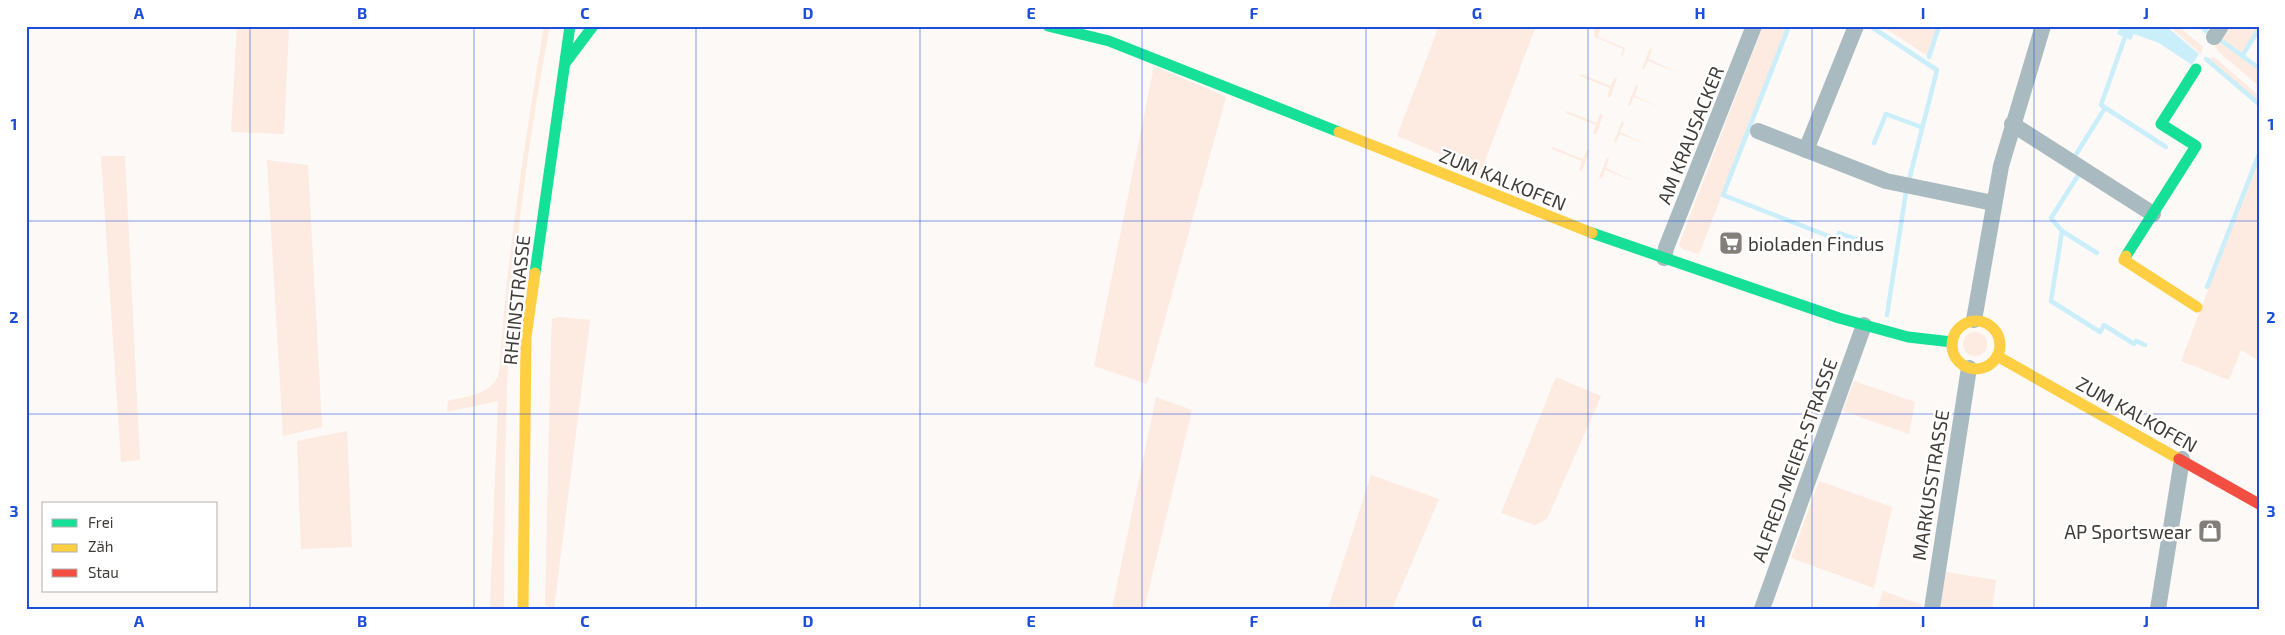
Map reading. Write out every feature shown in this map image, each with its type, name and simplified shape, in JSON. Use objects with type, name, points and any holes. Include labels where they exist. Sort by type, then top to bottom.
[{"type":"street","name":"RHEINSTRASSE","points":[[523,609],[526,337],[570,26]]},
{"type":"street","points":[[563,65],[593,26]]},
{"type":"street","name":"ZUM KALKOFEN","points":[[1048,26],[1109,41],[1139,52],[1572,226],[1864,325],[1908,336],[1952,342]]},
{"type":"street","name":"AM KRAUSACKER","points":[[1664,258],[1666,248],[1754,26]]},
{"type":"street","points":[[1806,150],[1856,26]]},
{"type":"street","points":[[1974,320],[1993,203],[2012,124],[2043,26]]},
{"type":"street","points":[[2196,69],[2161,124],[2196,146],[2124,260],[2197,307]]},
{"type":"street","points":[[2012,124],[2153,214]]},
{"type":"street","points":[[1758,131],[1886,181],[1993,203]]},
{"type":"street","points":[[1974,320],[1990,325],[1996,331],[2000,348],[1997,356],[1985,367],[1969,368],[1955,358],[1952,342],[1959,327],[1974,320]]},
{"type":"street","name":"ALFRED-MEIER-STRASSE","points":[[1762,609],[1864,325]]},
{"type":"street","name":"ZUM KALKOFEN","points":[[1997,356],[2259,504]]},
{"type":"street","name":"MARKUSSTRASSE","points":[[1932,609],[1969,368]]},
{"type":"street","points":[[2158,609],[2182,459]]},
{"type":"shaded area","points":[[237,26],[289,26],[284,134],[231,132]]},
{"type":"shaded area","points":[[544,26],[550,26],[527,166],[511,307],[506,420],[504,609],[490,609],[498,401],[447,412],[448,401],[471,396],[485,390],[496,380],[499,373],[512,242]]},
{"type":"shaded area","points":[[1439,26],[1536,26],[1481,171],[1397,136]]},
{"type":"shaded area","points":[[1594,26],[1601,26],[1598,37],[1625,48],[1623,56],[1621,55],[1623,49],[1595,37]]},
{"type":"shaded area","points":[[1763,26],[1787,26],[1699,254],[1682,249],[1679,244]]},
{"type":"shaded area","points":[[1882,26],[1938,26],[1928,56]]},
{"type":"shaded area","points":[[2169,26],[2178,26],[2203,47],[2201,54]]},
{"type":"shaded area","points":[[2227,26],[2259,27],[2241,54],[2219,38]]},
{"type":"shaded area","points":[[2218,41],[2259,70],[2259,86],[2219,52],[2215,46]]},
{"type":"shaded area","points":[[1650,48],[1652,50],[1649,59],[1679,73],[1648,61],[1644,69],[1642,69]]},
{"type":"shaded area","points":[[2214,57],[2259,96],[2259,103],[2207,59]]},
{"type":"shaded area","points":[[1154,66],[1226,97],[1147,384],[1094,366]]},
{"type":"shaded area","points":[[1581,74],[1611,86],[1615,77],[1617,78],[1610,98],[1607,97],[1610,88],[1580,76]]},
{"type":"shaded area","points":[[1636,85],[1638,86],[1635,96],[1665,109],[1634,97],[1630,106],[1628,105]]},
{"type":"shaded area","points":[[1566,111],[1597,123],[1600,114],[1603,115],[1596,135],[1593,134],[1596,125],[1566,113]]},
{"type":"shaded area","points":[[1622,121],[1624,123],[1620,132],[1650,146],[1620,134],[1616,142],[1614,142]]},
{"type":"shaded area","points":[[1552,147],[1583,159],[1587,151],[1589,151],[1582,171],[1579,170],[1582,161],[1552,149]]},
{"type":"shaded area","points":[[101,156],[125,156],[140,460],[121,462]]},
{"type":"shaded area","points":[[1607,157],[1609,159],[1606,168],[1636,182],[1605,170],[1602,178],[1599,178]]},
{"type":"shaded area","points":[[2259,157],[2259,361],[2241,350],[2229,380],[2181,361]]},
{"type":"shaded area","points":[[267,160],[308,165],[322,427],[283,436]]},
{"type":"shaded area","points":[[560,317],[590,320],[554,608],[545,605],[552,319]]},
{"type":"shaded area","points":[[1975,332],[1983,336],[1987,344],[1983,352],[1975,356],[1967,352],[1963,344],[1967,336]]},
{"type":"shaded area","points":[[1556,377],[1601,396],[1547,519],[1535,525],[1501,513]]},
{"type":"shaded area","points":[[1854,381],[1915,402],[1909,434],[1843,411]]},
{"type":"shaded area","points":[[1156,397],[1192,410],[1144,609],[1112,609]]},
{"type":"shaded area","points":[[347,431],[352,547],[301,549],[297,441]]},
{"type":"shaded area","points":[[1371,475],[1439,499],[1392,609],[1328,609]]},
{"type":"shaded area","points":[[1819,481],[1892,507],[1874,588],[1791,558]]},
{"type":"shaded area","points":[[1946,572],[1996,580],[1992,609],[1940,609]]},
{"type":"shaded area","points":[[1883,591],[1923,605],[1922,609],[1877,609]]},
{"type":"water","points":[[2121,26],[2166,26],[2199,54],[2192,65],[2159,43],[2134,34],[2131,40],[2117,34]]},
{"type":"waterway","points":[[1789,26],[1723,195],[1836,239],[1839,233],[1876,246]]},
{"type":"waterway","points":[[1870,26],[1937,70],[1909,180]]},
{"type":"waterway","points":[[1929,57],[1939,26]]},
{"type":"waterway","points":[[2200,26],[2210,34]]},
{"type":"waterway","points":[[2242,56],[2259,29]]},
{"type":"waterway","points":[[2125,37],[2101,105],[2166,147]]},
{"type":"waterway","points":[[2219,39],[2259,68]]},
{"type":"waterway","points":[[2206,59],[2259,104]]},
{"type":"waterway","points":[[2075,156],[2105,108]]},
{"type":"waterway","points":[[1874,143],[1886,114],[1921,127]]},
{"type":"waterway","points":[[2207,287],[2259,154]]},
{"type":"waterway","points":[[2079,174],[2051,218],[2062,231],[2097,253]]},
{"type":"waterway","points":[[1887,315],[1906,192]]},
{"type":"waterway","points":[[2062,231],[2051,301],[2100,332],[2104,325],[2134,344],[2136,341],[2145,345]]},
{"type":"traffic: fast","points":[[535,273],[570,26]]},
{"type":"traffic: fast","points":[[566,62],[593,26]]},
{"type":"traffic: fast","points":[[1048,26],[1109,41],[1339,132]]},
{"type":"traffic: fast","points":[[2126,256],[2196,146],[2161,124],[2196,69]]},
{"type":"traffic: fast","points":[[1592,233],[1839,318],[1908,337],[1952,342]]},
{"type":"traffic: slow","points":[[1339,132],[1592,233]]},
{"type":"traffic: slow","points":[[2126,256],[2124,260],[2197,307]]},
{"type":"traffic: slow","points":[[523,609],[526,337],[535,273]]},
{"type":"traffic: slow","points":[[1971,321],[1981,321],[1993,328],[2000,340],[2000,345],[2000,350],[1993,362],[1981,369],[1971,369],[1963,365],[1956,358],[1952,350],[1952,340],[1956,332],[1963,325],[1971,321]]},
{"type":"traffic: slow","points":[[1997,356],[2179,459]]},
{"type":"traffic: jam","points":[[2179,459],[2259,504]]},
{"type":"place","name":"bioladen Findus","points":[[1731,243]]},
{"type":"place","name":"AP Sportswear","points":[[2210,531]]}]
